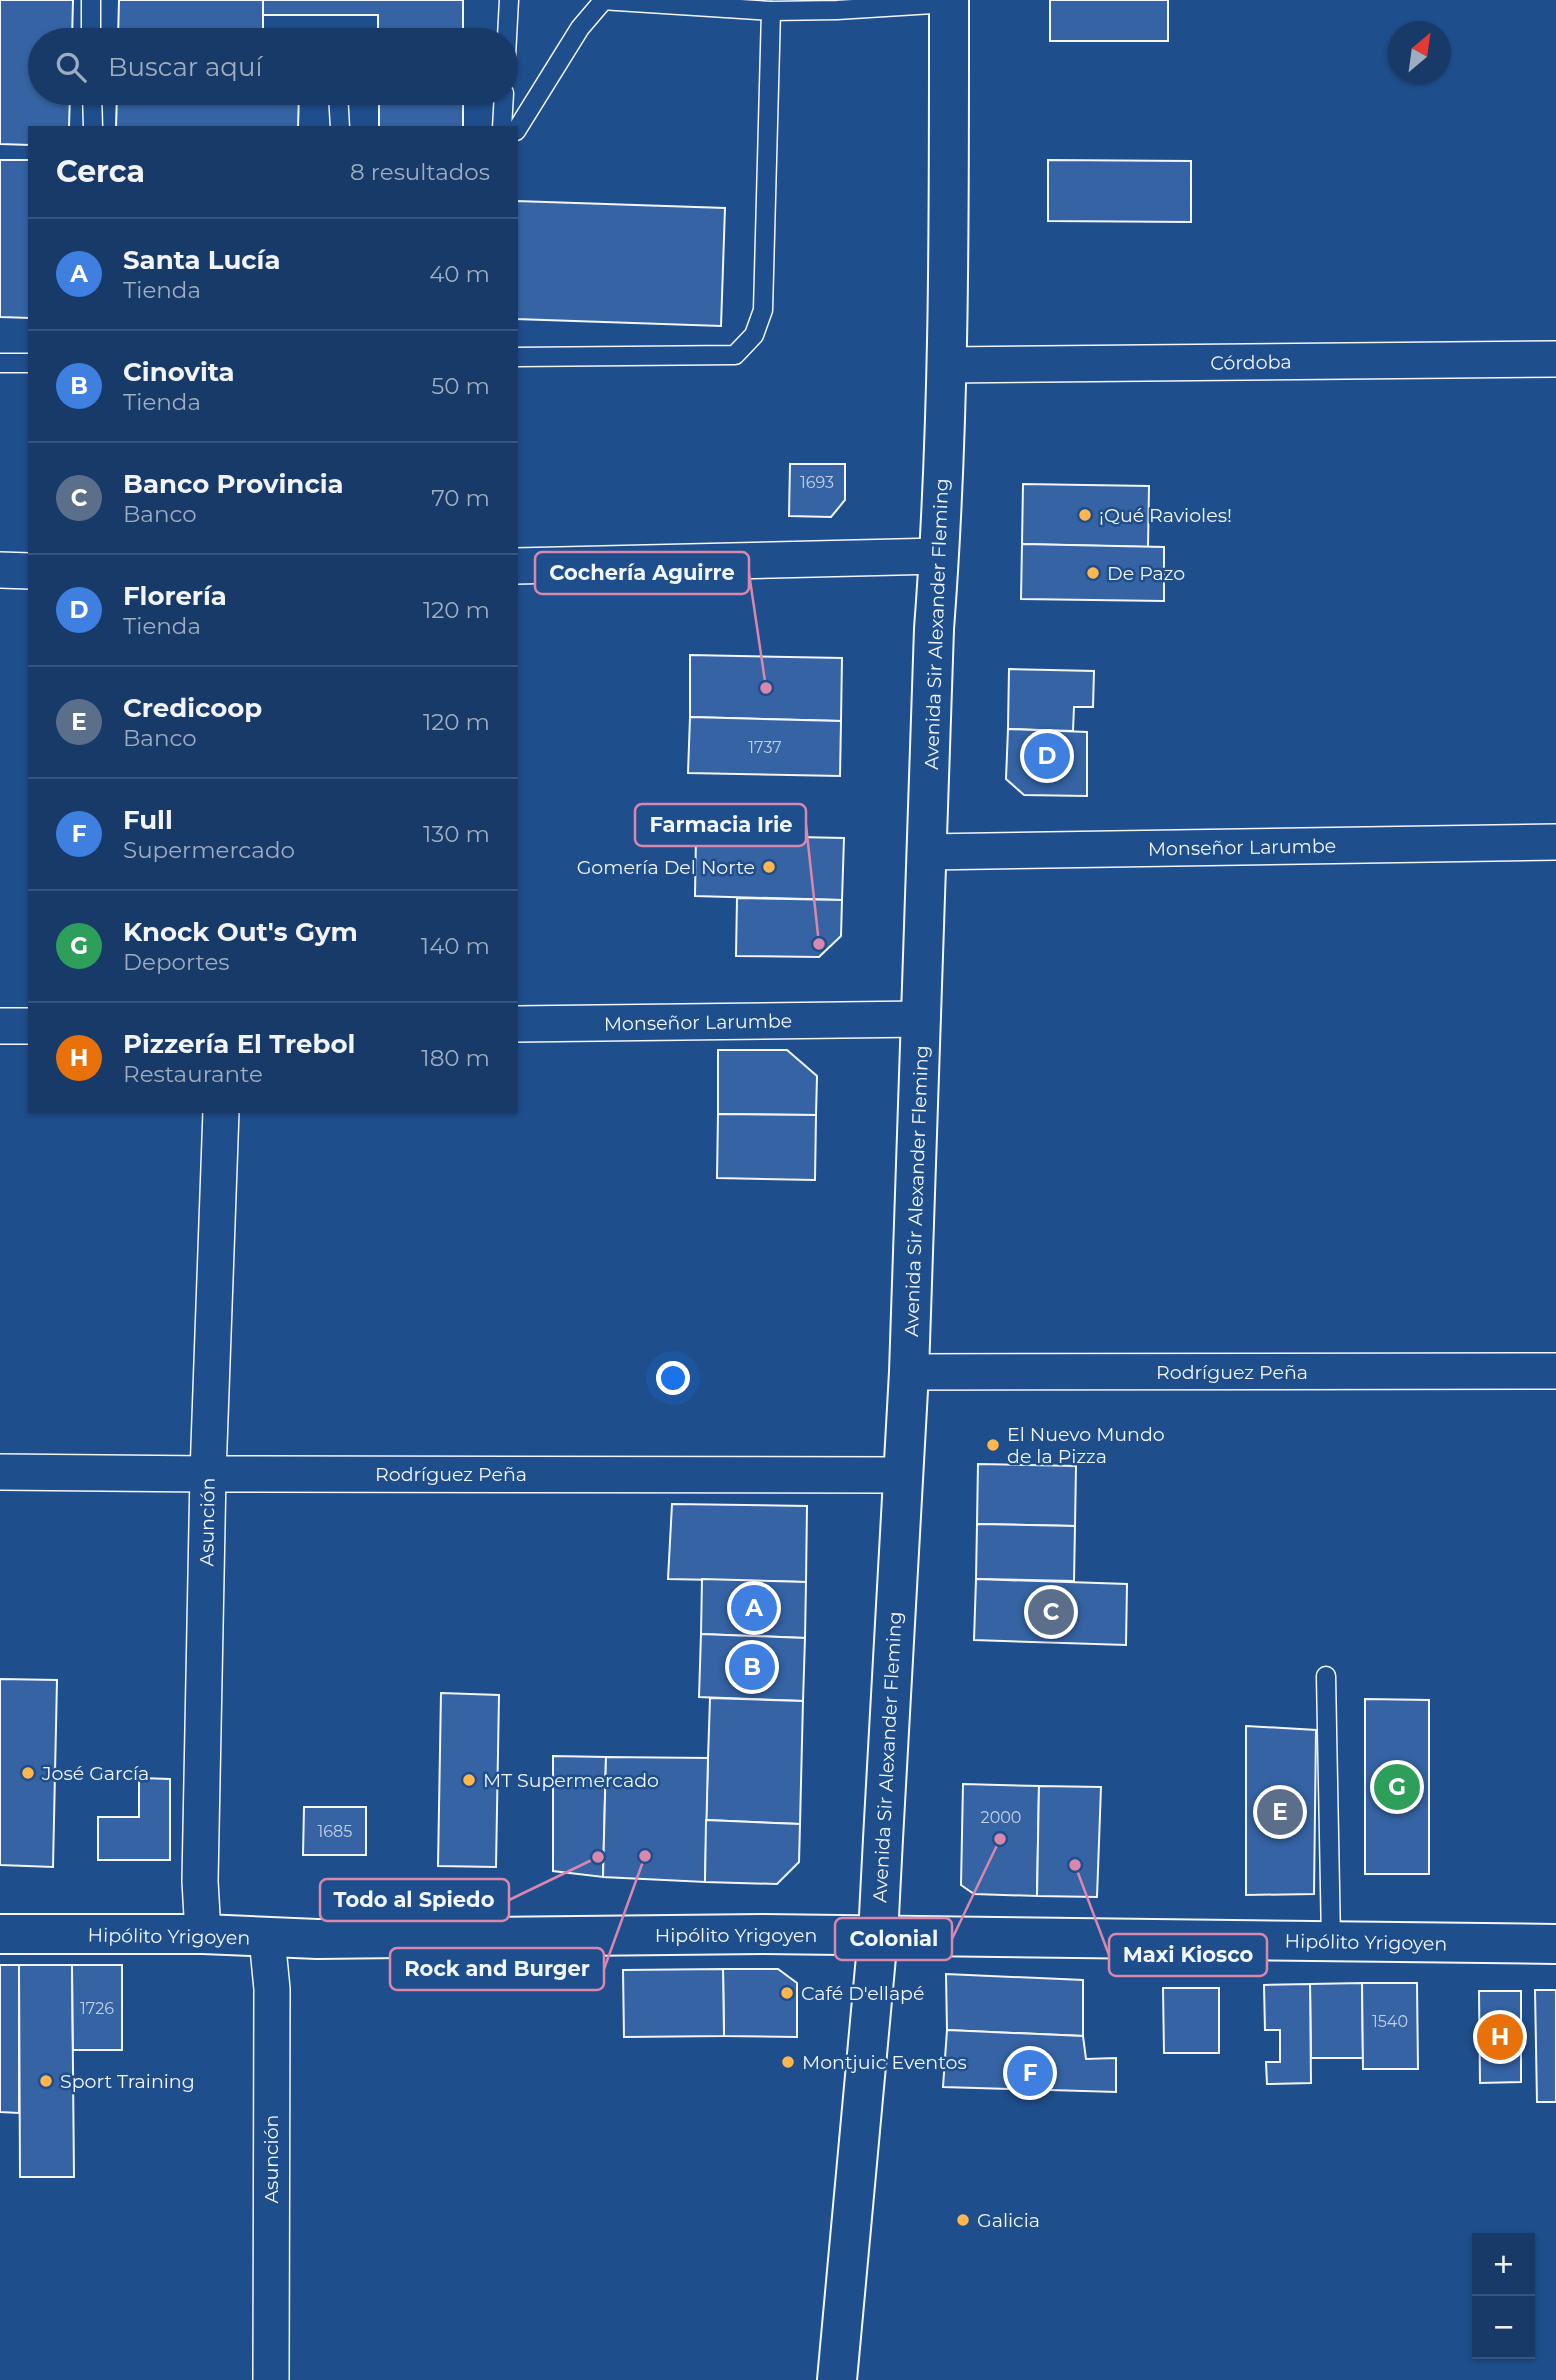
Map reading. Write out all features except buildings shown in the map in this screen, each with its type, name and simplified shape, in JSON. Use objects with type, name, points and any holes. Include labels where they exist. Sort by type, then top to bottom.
[{"type":"main road","name":"Avenida Sir Alexander Fleming","points":[[837,2380],[878,1935],[909,1372],[934,629],[947,365],[949,1]]},
{"type":"main road","name":"Hipólito Yrigoyen","points":[[0,1934],[202,1934],[267,1938],[878,1935],[1556,1944]]},
{"type":"street","name":"Córdoba","points":[[947,365],[1556,359]]},
{"type":"street","points":[[518,566],[939,556]]},
{"type":"street","points":[[0,570],[28,571]]},
{"type":"street","name":"Monseñor Larumbe","points":[[927,852],[1556,842]]},
{"type":"street","name":"Monseñor Larumbe","points":[[518,1024],[922,1019]]},
{"type":"street","points":[[0,1026],[28,1026]]},
{"type":"street","name":"Asunción","points":[[202,1934],[200,1881],[208,1474],[221,1113]]},
{"type":"street","name":"Rodríguez Peña","points":[[909,1372],[1556,1371]]},
{"type":"street","name":"Rodríguez Peña","points":[[0,1472],[903,1475]]},
{"type":"street","name":"Asunción","points":[[267,1938],[272,1989],[271,2380]]},
{"type":"lane","points":[[91,0],[91,28]]},
{"type":"lane","points":[[508,28],[509,0]]},
{"type":"lane","points":[[518,128],[580,28],[602,1],[771,11],[837,10],[949,1]]},
{"type":"lane","points":[[518,357],[735,355],[754,335],[763,310],[771,11]]},
{"type":"lane","points":[[92,105],[93,126]]},
{"type":"lane","points":[[339,105],[340,126]]},
{"type":"lane","points":[[502,126],[503,105]]},
{"type":"lane","points":[[0,363],[28,363]]},
{"type":"lane","points":[[1326,1676],[1331,1941]]},
{"type":"place","name":"¡Qué Ravioles!","points":[[1085,515]]},
{"type":"place","name":"De Pazo","points":[[1093,573]]},
{"type":"place","name":"Cochería Aguirre","points":[[766,688]]},
{"type":"place","name":"Florería","points":[[1047,756]]},
{"type":"place","name":"Gomería Del Norte","points":[[769,867]]},
{"type":"place","name":"Farmacia Irie","points":[[819,944]]},
{"type":"place","name":"El Nuevo Mundo de la Pizza","points":[[993,1445]]},
{"type":"place","name":"Santa Lucía","points":[[754,1608]]},
{"type":"place","name":"Banco Provincia","points":[[1051,1612]]},
{"type":"place","name":"Cinovita","points":[[752,1667]]},
{"type":"place","name":"José García","points":[[28,1773]]},
{"type":"place","name":"MT Supermercado","points":[[469,1780]]},
{"type":"place","name":"Knock Out's Gym","points":[[1397,1787]]},
{"type":"place","name":"Credicoop","points":[[1280,1812]]},
{"type":"place","name":"Colonial","points":[[1000,1839]]},
{"type":"place","name":"Rock and Burger","points":[[645,1856]]},
{"type":"place","name":"Todo al Spiedo","points":[[598,1857]]},
{"type":"place","name":"Maxi Kiosco","points":[[1075,1865]]},
{"type":"place","name":"Café D'ellapé","points":[[787,1993]]},
{"type":"place","name":"Pizzería El Trebol","points":[[1500,2037]]},
{"type":"place","name":"Montjuic Eventos","points":[[788,2062]]},
{"type":"place","name":"Full","points":[[1030,2073]]},
{"type":"place","name":"Sport Training","points":[[46,2081]]},
{"type":"place","name":"Galicia","points":[[963,2220]]}]
